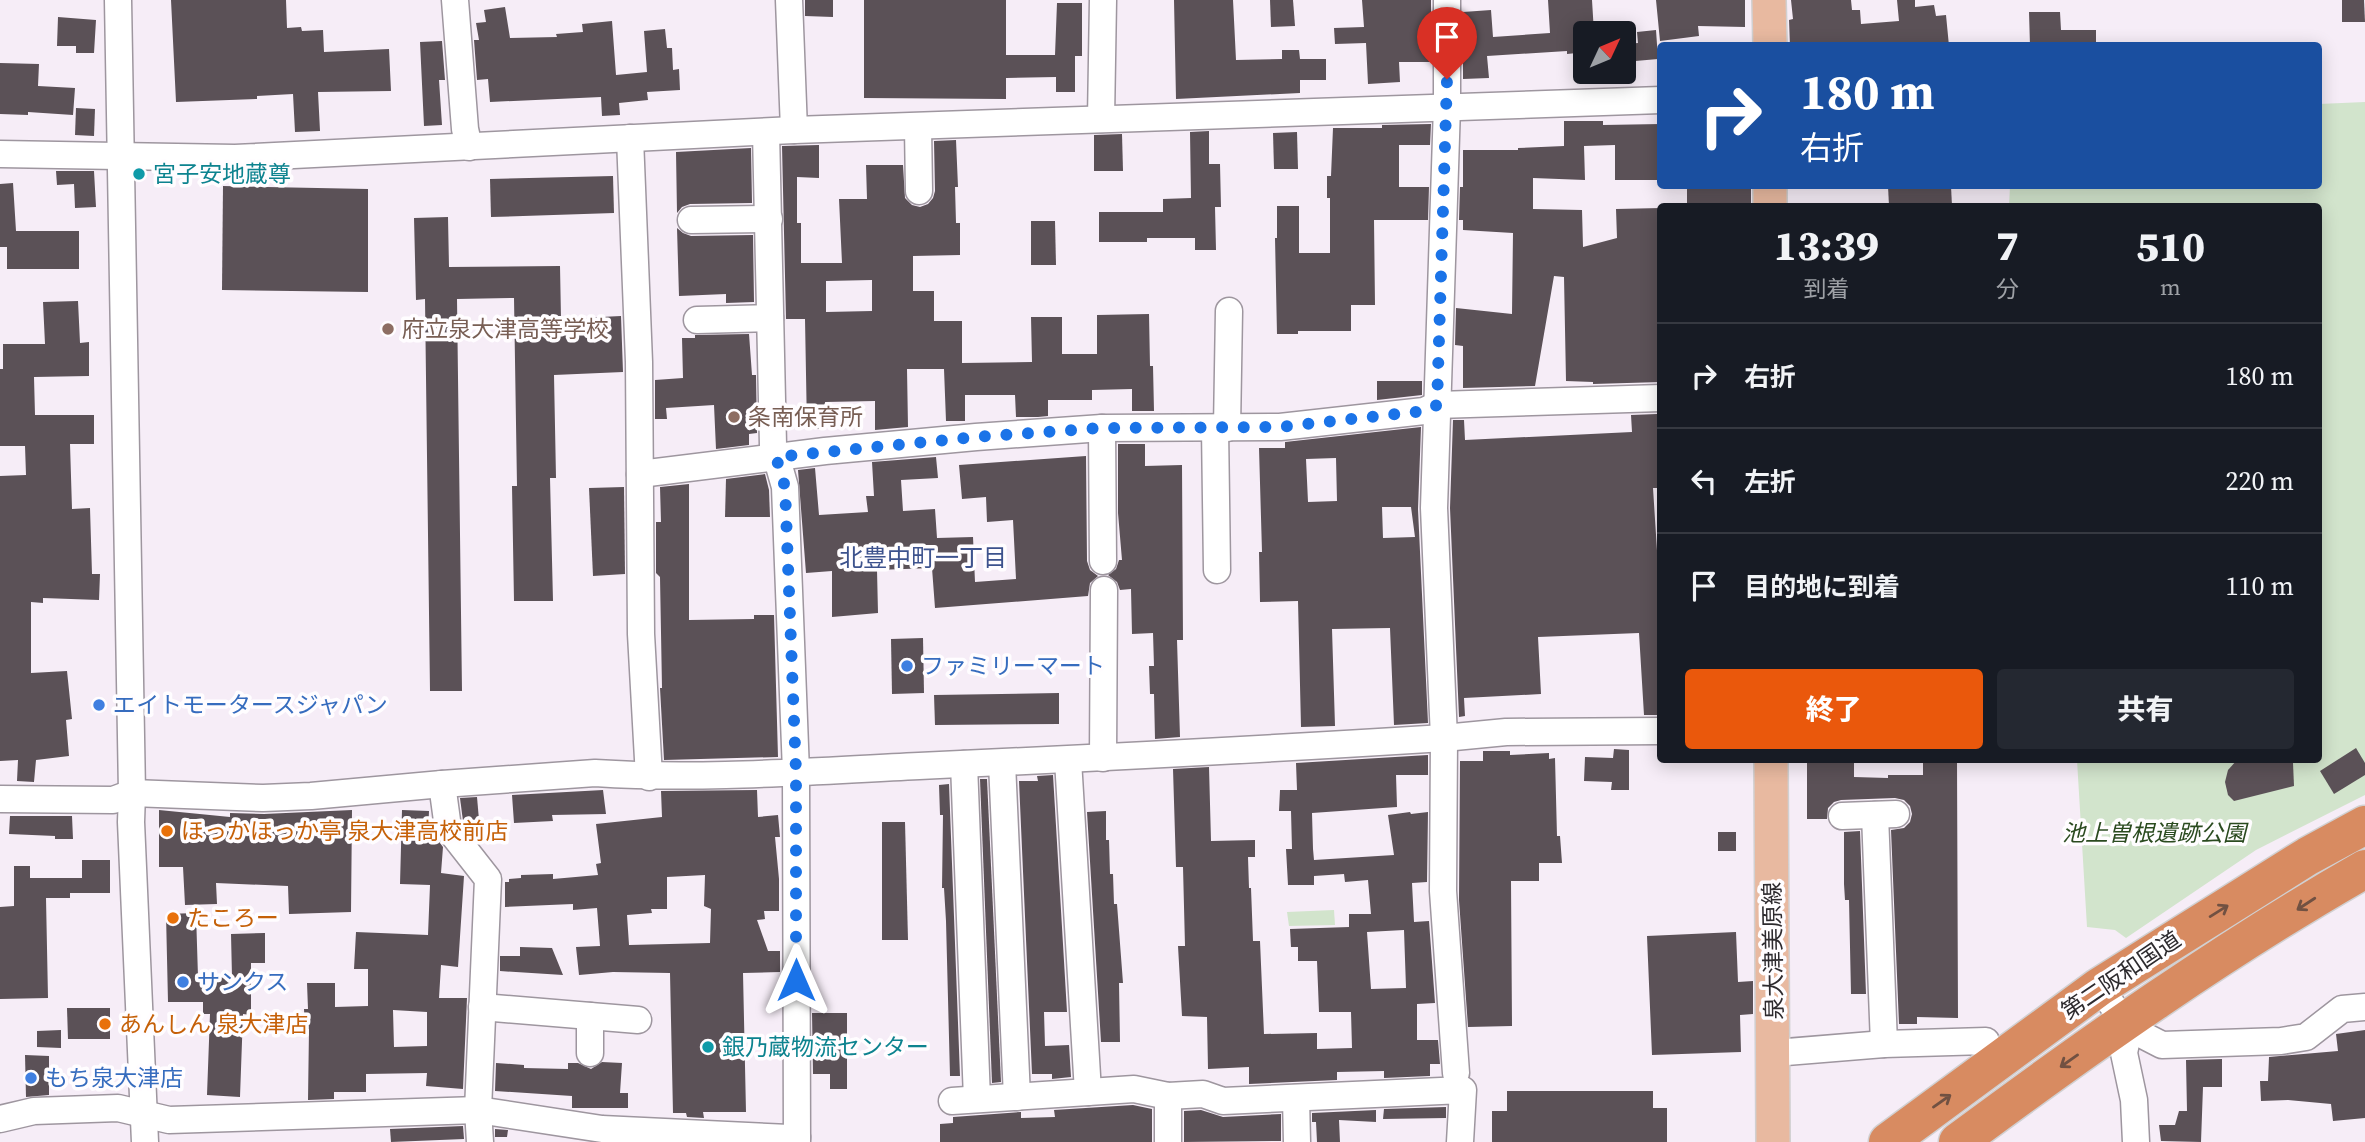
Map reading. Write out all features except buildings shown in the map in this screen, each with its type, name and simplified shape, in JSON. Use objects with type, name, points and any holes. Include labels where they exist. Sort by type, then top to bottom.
[{"type":"highway","name":"第二阪和国道","points":[[1888,1142],[2099,987],[2308,856],[2365,825]]},
{"type":"highway","name":"第二阪和国道","points":[[1958,1142],[2323,893],[2365,869]]},
{"type":"main road","points":[[1769,0],[1770,42]]},
{"type":"main road","name":"泉大津美原線","points":[[1771,763],[1773,1142]]},
{"type":"street","points":[[118,0],[131,822],[145,1142]]},
{"type":"street","points":[[455,0],[465,129],[469,146]]},
{"type":"street","points":[[789,0],[794,130]]},
{"type":"street","points":[[1101,119],[1103,0]]},
{"type":"street","points":[[1447,0],[1447,106],[1435,533],[1444,738],[1443,891],[1456,1073]]},
{"type":"street","points":[[0,154],[235,158],[794,130],[1657,100]]},
{"type":"street","points":[[918,127],[919,191]]},
{"type":"street","points":[[0,1119],[34,1111],[118,1108],[169,1120],[478,1110],[602,1129],[797,1139],[796,772],[785,487],[773,445],[765,132]]},
{"type":"street","points":[[630,138],[639,362],[641,634],[649,777]]},
{"type":"street","points":[[691,220],[769,219]]},
{"type":"street","points":[[1217,570],[1207,520],[1221,428],[1229,311]]},
{"type":"street","points":[[697,320],[771,318]]},
{"type":"street","points":[[640,474],[962,438],[1101,428],[1280,427],[1424,411],[1437,405],[1657,398]]},
{"type":"street","points":[[1101,428],[1103,561]]},
{"type":"street","points":[[1103,758],[1104,590]]},
{"type":"street","points":[[0,799],[113,800],[132,793],[264,798],[595,774],[649,777],[796,772],[1068,760],[1506,732],[1657,731]]},
{"type":"street","points":[[1068,760],[1088,1092]]},
{"type":"street","points":[[1002,763],[1017,1097]]},
{"type":"street","points":[[964,764],[964,1100],[1134,1089],[1168,1096],[1203,1094],[1223,1101],[1463,1090],[1460,1142]]},
{"type":"street","points":[[442,784],[448,828],[488,879],[478,1110],[480,1142]]},
{"type":"street","points":[[1842,816],[1886,814],[1869,911],[1884,1044]]},
{"type":"street","points":[[2099,987],[2127,1025],[2162,1045],[2281,1041],[2306,1037],[2342,1009],[2365,1007]]},
{"type":"street","points":[[482,1007],[638,1020]]},
{"type":"street","points":[[590,1016],[590,1053]]},
{"type":"street","points":[[2127,1025],[2124,1053],[2134,1100],[2136,1142]]},
{"type":"street","points":[[1774,1053],[1884,1044],[1986,1041],[1992,1066]]},
{"type":"street","points":[[1168,1096],[1168,1142]]},
{"type":"street","points":[[1296,1098],[1297,1142]]},
{"type":"green space","name":"池上曽根遺跡公園","points":[[2365,102],[2365,795],[2256,850],[2126,938],[2115,930],[2087,927],[2077,763],[2322,763],[2322,203],[2009,203],[2010,189],[2322,189],[2322,104]]},
{"type":"green space","points":[[1334,910],[1335,925],[1289,926],[1287,912]]},
{"type":"place","name":"宮子安地蔵尊","points":[[139,174]]},
{"type":"place","name":"府立泉大津高等学校","points":[[388,329]]},
{"type":"place","name":"条南保育所","points":[[734,417]]},
{"type":"place","name":"ファミリーマート","points":[[907,666]]},
{"type":"place","name":"エイトモータースジャパン","points":[[99,705]]},
{"type":"place","name":"ほっかほっか亭 泉大津高校前店","points":[[167,831]]},
{"type":"place","name":"たころー","points":[[173,918]]},
{"type":"place","name":"サンクス","points":[[183,982]]},
{"type":"place","name":"あんしん 泉大津店","points":[[105,1024]]},
{"type":"place","name":"銀乃蔵物流センター","points":[[708,1047]]},
{"type":"place","name":"もち泉大津店","points":[[31,1078]]},
{"type":"district","name":"北豊中町一丁目","points":[[923,557]]},
{"type":"route","points":[[796,980],[796,772],[785,487],[776,457],[976,437],[1101,428],[1280,427],[1424,411],[1437,405],[1447,79]]}]
